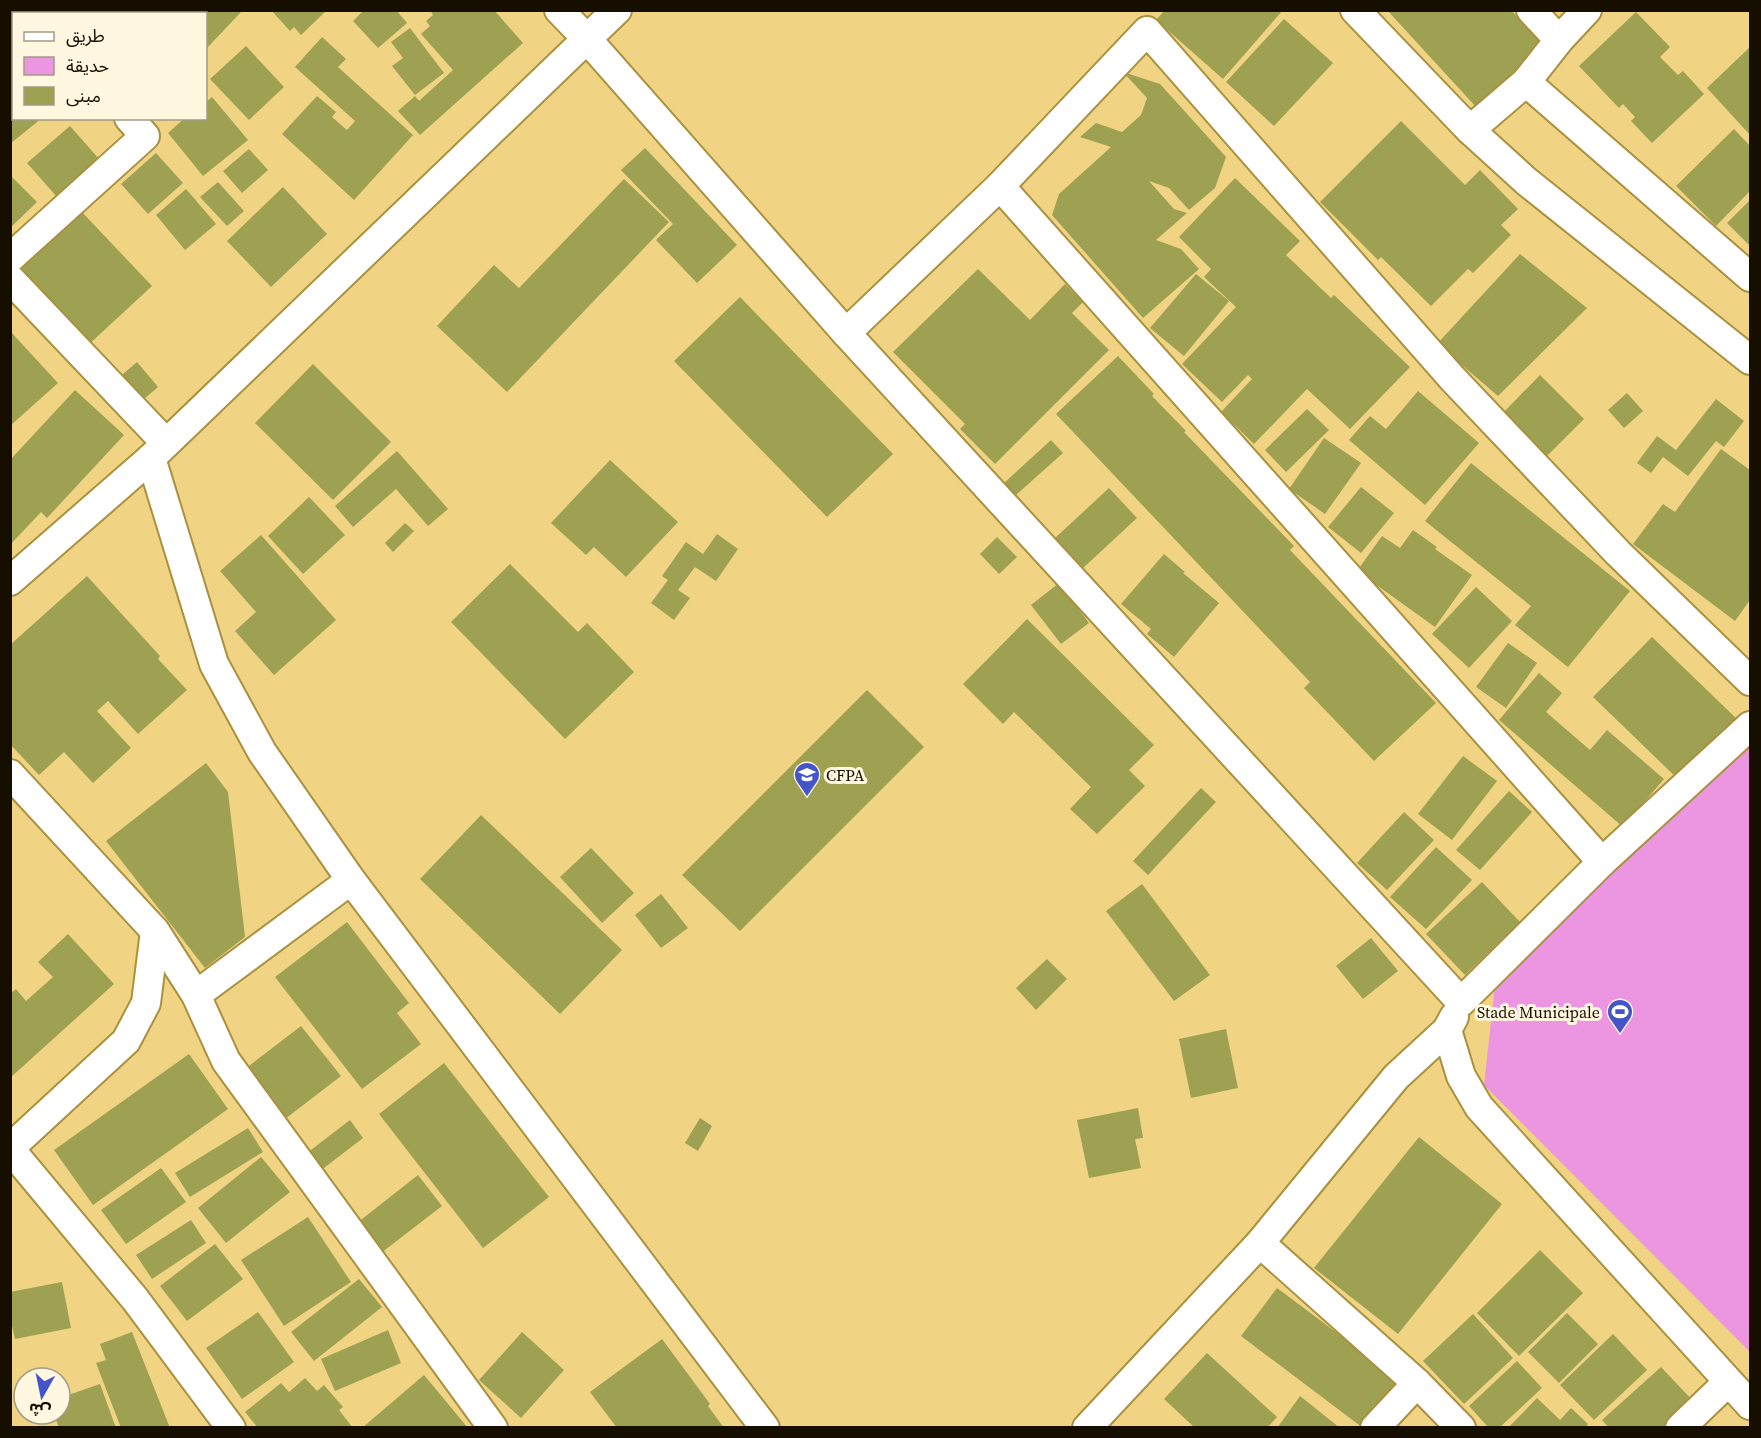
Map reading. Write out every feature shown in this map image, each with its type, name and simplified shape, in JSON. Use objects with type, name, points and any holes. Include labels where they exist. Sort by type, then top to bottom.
[{"type":"street","points":[[559,10],[846,333],[1461,1002]]},
{"type":"street","points":[[10,581],[158,450],[617,10]]},
{"type":"street","points":[[1355,10],[1470,130],[1526,181],[1748,354]]},
{"type":"street","points":[[1531,10],[1559,40]]},
{"type":"street","points":[[1470,130],[1526,82],[1559,40],[1587,10]]},
{"type":"street","points":[[846,333],[1000,186],[1147,31],[1452,378],[1618,553],[1750,681]]},
{"type":"street","points":[[1526,82],[1750,277]]},
{"type":"street","points":[[10,258],[145,136],[131,120]]},
{"type":"street","points":[[1000,186],[1602,862]]},
{"type":"street","points":[[10,279],[158,450],[214,664],[262,752],[351,880],[765,1428]]},
{"type":"street","points":[[1087,1428],[1260,1243],[1396,1077],[1447,1030],[1461,1002],[1602,862],[1750,726]]},
{"type":"street","points":[[10,774],[155,932],[196,995],[226,1061],[493,1428]]},
{"type":"street","points":[[196,995],[351,880]]},
{"type":"street","points":[[155,932],[146,1003],[126,1041],[10,1148],[135,1299],[231,1428]]},
{"type":"street","points":[[1447,1030],[1461,1076],[1479,1107],[1750,1405]]},
{"type":"street","points":[[1260,1243],[1417,1383],[1461,1428]]},
{"type":"street","points":[[1680,1428],[1728,1382]]},
{"type":"street","points":[[1375,1428],[1417,1383]]},
{"type":"green space","name":"Stade Municipale","points":[[1750,737],[1750,1352],[1484,1085],[1495,985]]},
{"type":"building","points":[[108,10],[243,10],[207,48],[207,12],[110,12]]},
{"type":"building","points":[[271,10],[327,10],[301,35],[294,27],[290,31]]},
{"type":"building","points":[[364,10],[396,10],[407,23],[378,48],[353,21]]},
{"type":"building","points":[[430,10],[494,10],[523,43],[420,135],[398,111],[415,96],[419,101],[453,70],[421,34],[430,26],[426,21],[433,15]]},
{"type":"building","points":[[1165,10],[1283,10],[1223,79],[1156,20]]},
{"type":"building","points":[[1387,10],[1511,10],[1546,48],[1512,80],[1509,76],[1476,107]]},
{"type":"building","points":[[1636,12],[1670,47],[1660,57],[1678,75],[1683,71],[1704,94],[1652,143],[1631,121],[1635,117],[1623,104],[1619,108],[1579,66]]},
{"type":"building","points":[[1284,19],[1333,63],[1274,126],[1226,82]]},
{"type":"building","points":[[410,28],[444,73],[415,95],[392,66],[403,58],[391,42]]},
{"type":"building","points":[[322,37],[346,59],[338,67],[413,135],[354,200],[282,134],[317,96],[336,112],[332,117],[347,130],[355,121],[295,67]]},
{"type":"building","points":[[246,46],[284,87],[249,120],[210,79]]},
{"type":"building","points":[[1750,47],[1750,135],[1707,88]]},
{"type":"building","points":[[12,67],[12,120],[40,120],[10,144],[10,68]]},
{"type":"building","points":[[1123,72],[1160,84],[1226,157],[1215,188],[1189,210],[1169,188],[1149,181],[1174,209],[1187,213],[1156,240],[1181,249],[1199,269],[1143,318],[1052,215],[1059,194],[1111,147],[1080,137],[1096,123],[1122,132],[1141,115],[1147,98]]},
{"type":"building","points":[[212,97],[248,140],[203,176],[168,133],[183,120],[207,120],[207,101]]},
{"type":"building","points":[[1401,121],[1465,185],[1480,170],[1518,209],[1501,225],[1511,235],[1473,273],[1468,269],[1431,306],[1381,257],[1378,260],[1320,202]]},
{"type":"building","points":[[70,126],[100,160],[57,197],[27,163]]},
{"type":"building","points":[[1734,129],[1750,146],[1750,191],[1716,226],[1676,186]]},
{"type":"building","points":[[645,148],[737,245],[697,283],[656,240],[673,224],[621,170]]},
{"type":"building","points":[[249,149],[268,170],[242,193],[223,171]]},
{"type":"building","points":[[156,153],[183,183],[148,214],[121,184]]},
{"type":"building","points":[[10,175],[37,202],[10,228]]},
{"type":"building","points":[[1235,178],[1300,241],[1286,255],[1331,298],[1334,295],[1410,367],[1350,429],[1307,389],[1254,444],[1221,412],[1252,379],[1248,375],[1222,402],[1182,364],[1236,307],[1204,277],[1211,269],[1179,237]]},
{"type":"building","points":[[624,179],[669,222],[507,392],[437,326],[494,265],[519,288]]},
{"type":"building","points":[[218,182],[244,211],[227,226],[200,197]]},
{"type":"building","points":[[283,187],[327,234],[271,287],[227,241]]},
{"type":"building","points":[[186,189],[216,224],[185,250],[156,215]]},
{"type":"building","points":[[1750,200],[1750,246],[1727,223]]},
{"type":"building","points":[[80,210],[152,286],[86,347],[15,271]]},
{"type":"building","points":[[1520,254],[1587,308],[1498,396],[1437,344]]},
{"type":"building","points":[[978,269],[1030,320],[1065,284],[1083,302],[1072,313],[1109,350],[995,464],[960,429],[965,424],[893,352]]},
{"type":"building","points":[[1196,274],[1229,301],[1184,356],[1150,328]]},
{"type":"building","points":[[740,297],[893,454],[827,517],[674,361]]},
{"type":"building","points":[[10,331],[58,383],[10,426]]},
{"type":"building","points":[[1118,356],[1154,394],[1152,396],[1186,431],[1184,432],[1294,546],[1290,550],[1436,703],[1374,761],[1304,688],[1310,682],[1056,414]]},
{"type":"building","points":[[137,362],[158,387],[137,405],[116,380]]},
{"type":"building","points":[[313,364],[391,442],[333,500],[255,423]]},
{"type":"building","points":[[1540,375],[1584,419],[1546,457],[1502,414]]},
{"type":"building","points":[[75,390],[124,435],[47,518],[41,512],[10,545],[10,460]]},
{"type":"building","points":[[1418,391],[1479,443],[1425,505],[1349,440],[1370,416],[1386,429]]},
{"type":"building","points":[[1627,393],[1643,411],[1624,428],[1608,410]]},
{"type":"building","points":[[1716,399],[1744,421],[1724,447],[1716,441],[1688,476],[1663,457],[1651,473],[1637,463],[1657,436],[1676,450]]},
{"type":"building","points":[[1307,409],[1329,430],[1286,472],[1265,450]]},
{"type":"building","points":[[1324,438],[1361,463],[1325,514],[1289,489]]},
{"type":"building","points":[[1051,440],[1063,453],[1015,496],[1004,483]]},
{"type":"building","points":[[1721,449],[1750,470],[1750,600],[1735,621],[1633,544],[1663,504],[1675,512]]},
{"type":"building","points":[[397,451],[448,509],[428,526],[396,489],[353,527],[335,506]]},
{"type":"building","points":[[610,460],[678,522],[626,577],[594,547],[586,555],[551,523]]},
{"type":"building","points":[[1471,463],[1630,591],[1568,667],[1515,625],[1531,606],[1425,521]]},
{"type":"building","points":[[1361,487],[1394,513],[1361,553],[1328,527]]},
{"type":"building","points":[[1109,488],[1137,518],[1082,569],[1054,539]]},
{"type":"building","points":[[309,497],[345,535],[303,574],[268,536]]},
{"type":"building","points":[[405,523],[414,531],[393,552],[385,543]]},
{"type":"building","points":[[1413,530],[1472,575],[1435,627],[1357,571],[1382,536],[1400,548]]},
{"type":"building","points":[[717,534],[738,549],[716,581],[695,567],[678,590],[690,598],[674,620],[651,603],[668,580],[662,576],[686,542],[703,554]]},
{"type":"building","points":[[261,535],[336,620],[274,675],[235,631],[256,612],[220,571]]},
{"type":"building","points":[[997,537],[1017,557],[999,574],[980,554]]},
{"type":"building","points":[[1164,554],[1219,603],[1174,657],[1147,634],[1151,629],[1121,604]]},
{"type":"building","points":[[510,564],[578,632],[587,623],[634,672],[565,739],[451,622]]},
{"type":"building","points":[[87,576],[160,656],[158,659],[187,690],[138,734],[108,701],[97,711],[131,748],[93,783],[64,752],[39,775],[10,744],[10,645]]},
{"type":"building","points":[[1059,583],[1089,623],[1061,644],[1031,605]]},
{"type":"building","points":[[1476,587],[1512,621],[1469,668],[1432,634]]},
{"type":"building","points":[[1027,619],[1154,745],[1129,770],[1145,786],[1097,834],[1070,809],[1091,787],[1014,712],[1003,724],[963,684]]},
{"type":"building","points":[[1652,637],[1741,723],[1682,783],[1593,697]]},
{"type":"building","points":[[1508,643],[1537,663],[1506,708],[1476,687]]},
{"type":"building","points":[[1539,673],[1562,693],[1546,712],[1590,750],[1607,730],[1664,779],[1623,827],[1499,720]]},
{"type":"building","points":[[867,690],[924,747],[740,931],[682,875]]},
{"type":"building","points":[[1463,756],[1497,781],[1452,840],[1418,814]]},
{"type":"building","points":[[206,763],[228,792],[245,937],[205,968],[106,841]]},
{"type":"building","points":[[1201,788],[1216,802],[1148,875],[1133,861]]},
{"type":"building","points":[[1509,791],[1532,812],[1480,870],[1456,850]]},
{"type":"building","points":[[1404,812],[1434,840],[1387,890],[1357,863]]},
{"type":"building","points":[[481,815],[622,950],[560,1014],[420,879]]},
{"type":"building","points":[[1436,847],[1472,880],[1426,929],[1390,897]]},
{"type":"building","points":[[591,848],[634,893],[602,923],[560,877]]},
{"type":"building","points":[[1482,882],[1520,922],[1465,975],[1426,934]]},
{"type":"building","points":[[1142,884],[1210,975],[1174,1001],[1106,911]]},
{"type":"building","points":[[661,894],[688,928],[661,948],[635,915]]},
{"type":"building","points":[[347,922],[409,1003],[397,1013],[421,1044],[362,1089],[275,977]]},
{"type":"building","points":[[68,934],[114,984],[10,1078],[10,994],[16,989],[26,1001],[53,977],[38,962]]},
{"type":"building","points":[[1371,938],[1398,971],[1363,999],[1336,966]]},
{"type":"building","points":[[1047,959],[1067,979],[1036,1010],[1016,988]]},
{"type":"building","points":[[301,1026],[341,1076],[285,1119],[245,1069]]},
{"type":"building","points":[[1226,1029],[1238,1088],[1191,1098],[1179,1039]]},
{"type":"building","points":[[189,1054],[228,1109],[93,1205],[54,1150]]},
{"type":"building","points":[[444,1063],[549,1197],[483,1248],[379,1114]]},
{"type":"building","points":[[1138,1108],[1143,1138],[1135,1139],[1141,1168],[1089,1178],[1077,1120]]},
{"type":"building","points":[[700,1118],[712,1126],[698,1151],[685,1143]]},
{"type":"building","points":[[350,1120],[363,1138],[320,1171],[307,1153]]},
{"type":"building","points":[[248,1128],[263,1152],[190,1197],[175,1173]]},
{"type":"building","points":[[1419,1137],[1502,1204],[1398,1334],[1314,1268]]},
{"type":"building","points":[[261,1157],[290,1192],[226,1243],[198,1208]]},
{"type":"building","points":[[161,1168],[186,1202],[126,1244],[101,1210]]},
{"type":"building","points":[[418,1175],[442,1206],[381,1253],[357,1223]]},
{"type":"building","points":[[308,1217],[351,1282],[284,1326],[241,1260]]},
{"type":"building","points":[[191,1220],[206,1243],[152,1279],[136,1255]]},
{"type":"building","points":[[215,1244],[243,1279],[187,1321],[160,1286]]},
{"type":"building","points":[[1540,1250],[1583,1293],[1519,1356],[1477,1313]]},
{"type":"building","points":[[359,1279],[382,1307],[314,1361],[291,1332]]},
{"type":"building","points":[[62,1282],[71,1328],[15,1339],[10,1317],[10,1292]]},
{"type":"building","points":[[1277,1288],[1400,1380],[1363,1428],[1241,1336]]},
{"type":"building","points":[[258,1312],[294,1362],[242,1399],[206,1348]]},
{"type":"building","points":[[1567,1313],[1598,1344],[1559,1383],[1528,1352]]},
{"type":"building","points":[[1473,1314],[1513,1358],[1464,1404],[1423,1361]]},
{"type":"building","points":[[388,1330],[401,1363],[335,1391],[321,1359]]},
{"type":"building","points":[[132,1332],[170,1428],[121,1428],[96,1363],[106,1360],[100,1344]]},
{"type":"building","points":[[522,1332],[564,1370],[521,1418],[479,1380]]},
{"type":"building","points":[[1613,1334],[1647,1370],[1594,1420],[1560,1385]]},
{"type":"building","points":[[662,1339],[710,1404],[708,1406],[724,1428],[617,1428],[590,1392]]},
{"type":"building","points":[[1207,1353],[1277,1417],[1267,1428],[1195,1428],[1164,1399]]},
{"type":"building","points":[[1517,1361],[1542,1388],[1499,1428],[1489,1428],[1469,1406]]},
{"type":"building","points":[[1661,1367],[1694,1402],[1666,1428],[1609,1428],[1602,1420]]},
{"type":"building","points":[[424,1375],[468,1428],[362,1428]]},
{"type":"building","points":[[305,1378],[317,1391],[324,1385],[343,1407],[339,1410],[353,1428],[258,1428],[245,1412],[281,1383],[289,1392]]},
{"type":"building","points":[[100,1384],[116,1428],[59,1428],[58,1426],[72,1426],[72,1394]]},
{"type":"building","points":[[1300,1396],[1340,1428],[1277,1428]]},
{"type":"building","points":[[1537,1398],[1560,1420],[1571,1408],[1588,1424],[1585,1428],[1508,1428]]},
{"type":"place","name":"CFPA","points":[[807,798]]},
{"type":"place","name":"Stade Municipale","points":[[1620,1035]]}]
